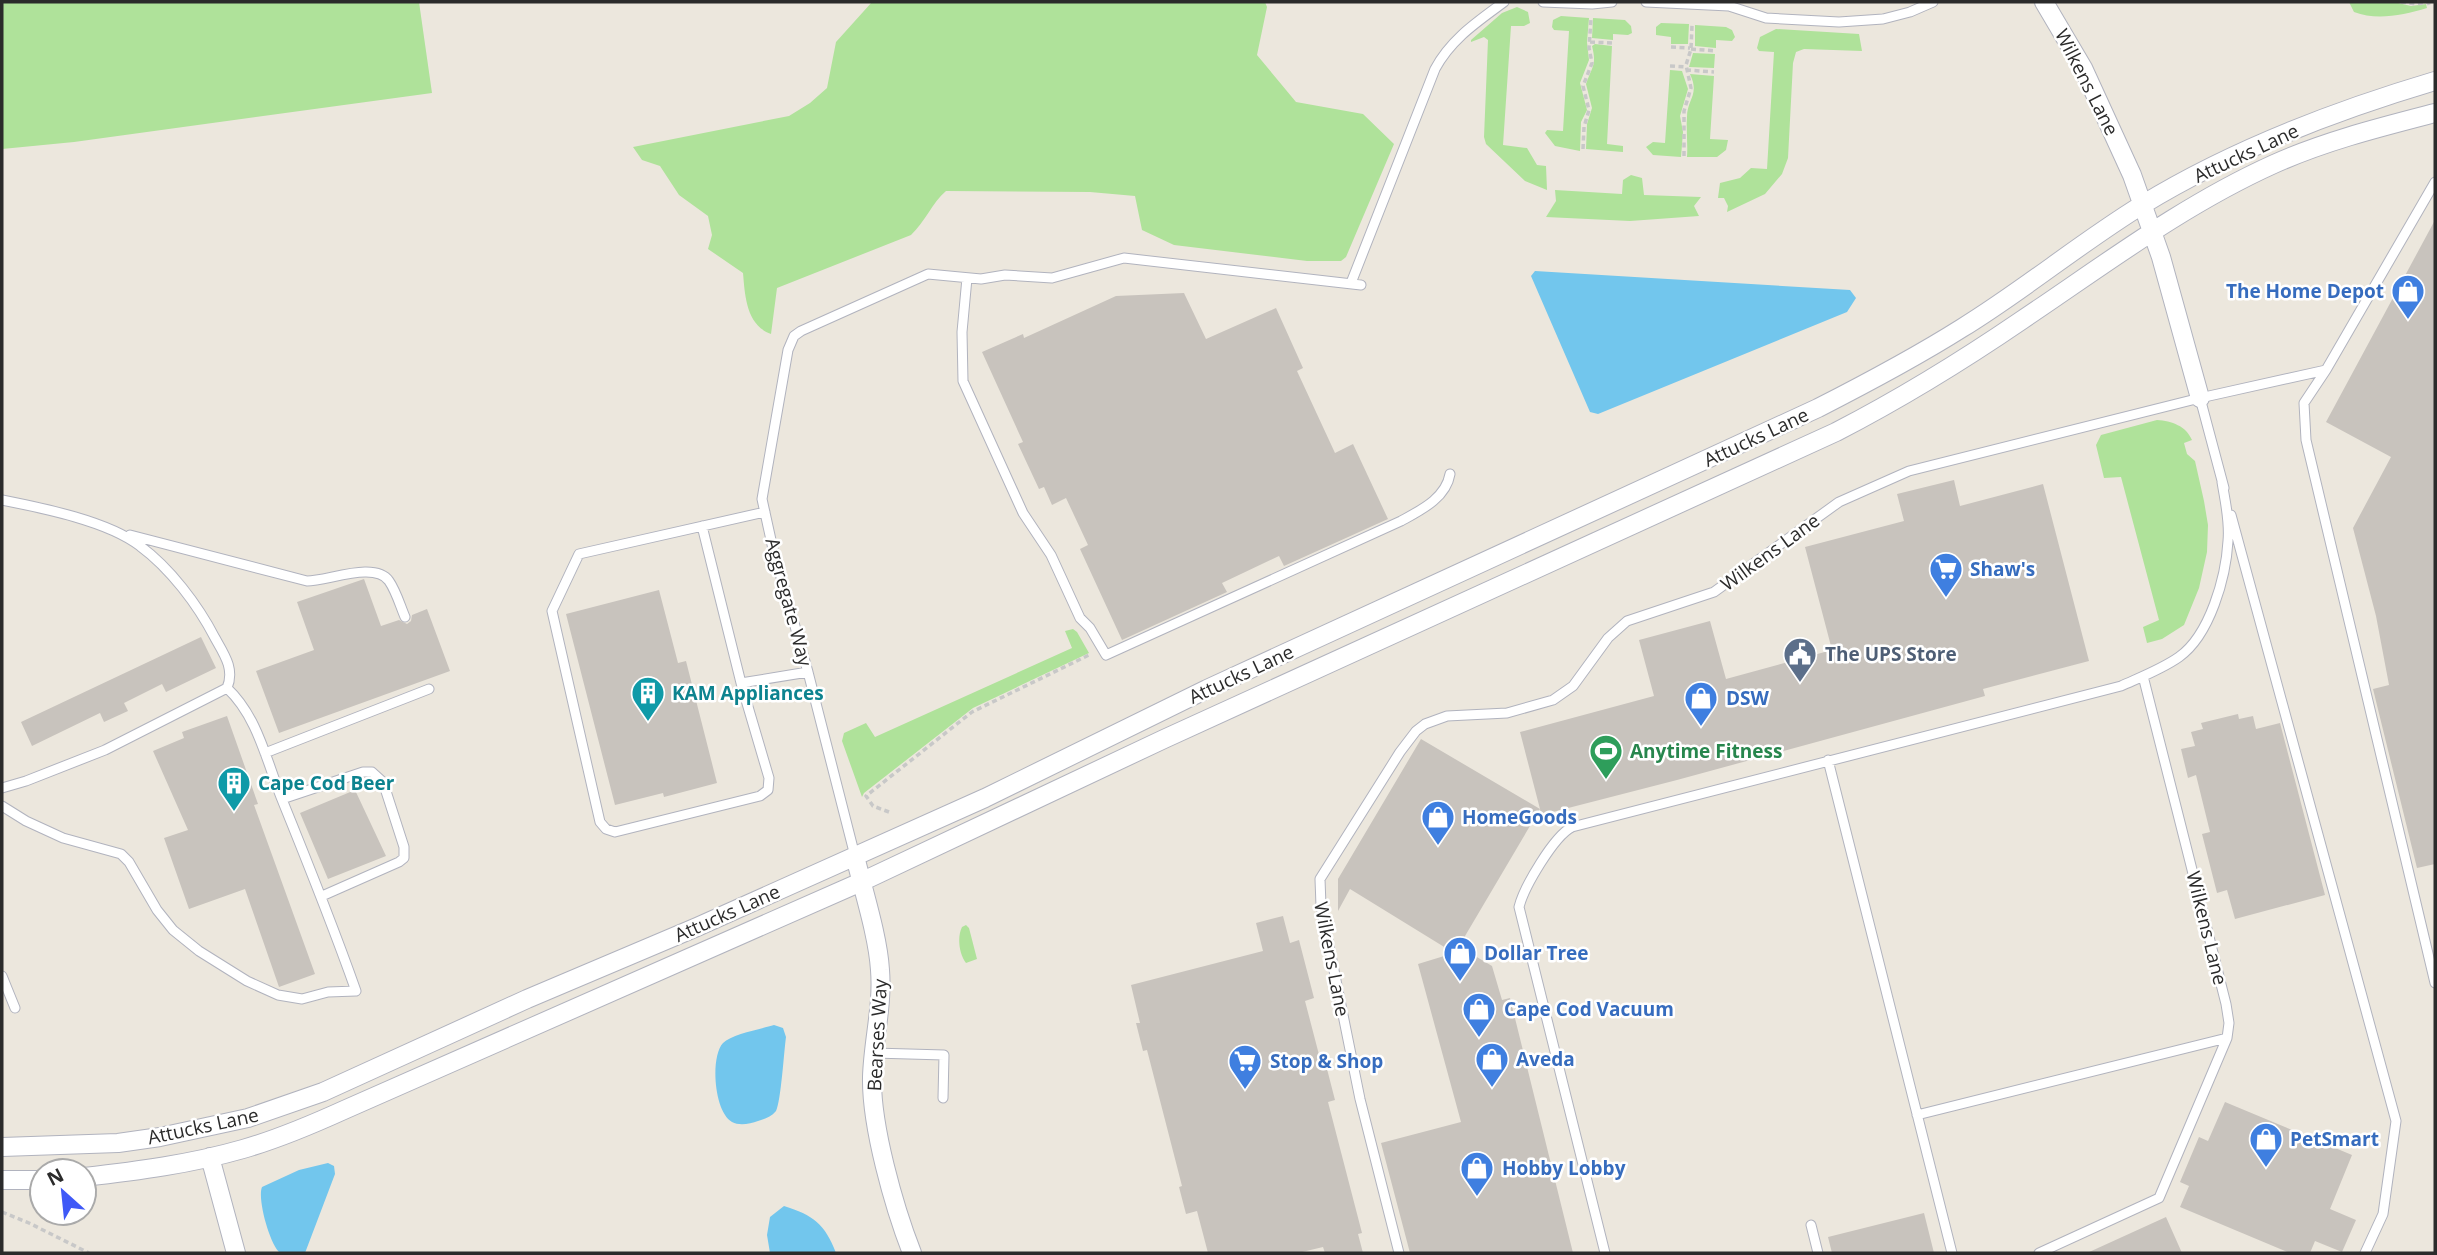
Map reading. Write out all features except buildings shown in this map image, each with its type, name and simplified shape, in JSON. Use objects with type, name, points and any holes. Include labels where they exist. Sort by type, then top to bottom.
[{"type":"street","name":"Wilkens Lane","points":[[2044,2],[2083,68],[2143,204],[2200,398]]},
{"type":"street","name":"Attucks Lane","points":[[2,1147],[118,1143],[160,1137],[248,1118],[336,1086],[985,798],[1207,689],[1818,408],[1963,327],[2143,204],[2298,128],[2435,81]]},
{"type":"street","name":"Attucks Lane","points":[[98,1175],[158,1168],[210,1157],[309,1126],[861,882],[1141,750],[1836,432],[1885,407],[1975,351],[2152,230],[2273,165],[2332,142],[2435,113]]},
{"type":"street","name":"Bearses Way","points":[[855,856],[880,972],[873,1095],[878,1129],[899,1217],[912,1253]]},
{"type":"street","points":[[210,1157],[236,1253]]},
{"type":"street","points":[[2,1180],[28,1180]]},
{"type":"lane","points":[[1350,283],[1434,69],[1444,51],[1456,38],[1504,2]]},
{"type":"lane","points":[[1544,2],[1612,2]]},
{"type":"lane","points":[[1646,2],[1737,7],[1759,17],[1773,19],[1861,22],[1910,12],[1933,2]]},
{"type":"lane","points":[[2435,182],[2304,403],[2306,440],[2435,983]]},
{"type":"lane","points":[[1361,285],[1124,258],[1052,278],[1005,275],[967,278],[962,332],[963,380],[1023,513],[1051,555],[1080,618],[1090,628],[1106,655],[1401,521],[1436,499],[1445,490],[1450,474]]},
{"type":"lane","name":"Aggregate Way","points":[[855,856],[762,494],[788,350],[794,336],[801,331],[923,275],[967,278]]},
{"type":"lane","points":[[2326,370],[2200,398],[2396,1121],[2383,1214],[2365,1253]]},
{"type":"lane","name":"Wilkens Lane","points":[[1399,1253],[1360,1100],[1321,906],[1320,879],[1416,730],[1447,716],[1507,713],[1553,700],[1573,686],[1608,638],[1627,621],[1714,592],[1839,502],[1909,471],[2200,398]]},
{"type":"lane","points":[[1605,1253],[1519,907],[1522,895],[1560,834],[1572,827],[2110,688],[2143,676],[2179,656],[2199,637],[2206,625],[2222,574],[2228,540],[2222,482]]},
{"type":"lane","points":[[2,500],[33,506],[115,531],[307,581],[334,579],[354,572],[380,573],[388,579],[405,617]]},
{"type":"lane","points":[[702,526],[741,683],[769,778],[768,790],[760,796],[615,832],[606,829],[600,822],[552,611],[579,554],[702,526],[765,512]]},
{"type":"lane","points":[[2,788],[105,750],[227,688],[231,672],[229,665],[197,608],[160,563],[139,545],[115,531]]},
{"type":"lane","points":[[741,683],[808,672]]},
{"type":"lane","name":"Wilkens Lane","points":[[2039,1253],[2159,1198],[2227,1038],[2229,1016],[2143,676]]},
{"type":"lane","points":[[2,806],[26,821],[63,838],[121,854],[173,930],[199,951],[238,975],[278,995],[302,999],[328,992],[356,991],[322,896],[265,753],[245,708],[227,688]]},
{"type":"lane","points":[[265,753],[429,689]]},
{"type":"lane","points":[[1828,760],[1952,1253]]},
{"type":"lane","points":[[282,799],[363,772],[372,772],[383,782],[404,847],[404,858],[322,896]]},
{"type":"lane","points":[[2,976],[15,1008]]},
{"type":"lane","points":[[1917,1115],[2227,1038]]},
{"type":"lane","points":[[874,1054],[943,1055],[943,1098]]},
{"type":"lane","points":[[1811,1225],[1818,1253]]},
{"type":"path","points":[[2401,2],[2428,2],[2430,7]]},
{"type":"path","points":[[1583,149],[1584,127],[1589,110],[1584,80],[1592,63],[1589,41],[1591,19]]},
{"type":"path","points":[[1684,156],[1684,111],[1691,88],[1686,69],[1691,49],[1692,24]]},
{"type":"path","points":[[1589,41],[1612,43]]},
{"type":"path","points":[[1671,47],[1716,51]]},
{"type":"path","points":[[1670,66],[1714,72]]},
{"type":"path","points":[[889,812],[873,806],[866,796],[948,730],[985,704],[1102,649]]},
{"type":"path","points":[[2,1212],[89,1253]]},
{"type":"green space","points":[[2,2],[419,2],[432,93],[74,142],[2,149]]},
{"type":"green space","points":[[872,2],[1265,2],[1267,7],[1257,55],[1296,102],[1363,114],[1394,144],[1346,257],[1341,261],[1307,261],[1174,245],[1142,230],[1135,196],[1090,192],[946,191],[911,235],[777,288],[771,334],[756,324],[752,317],[746,300],[743,273],[708,249],[712,235],[708,216],[679,195],[660,166],[642,160],[633,147],[789,116],[827,88],[836,42]]},
{"type":"green space","points":[[2349,2],[2394,2],[2411,6],[2426,4],[2427,8],[2381,17],[2354,12]]},
{"type":"green space","points":[[1517,7],[1528,12],[1530,23],[1511,26],[1503,145],[1527,148],[1537,165],[1546,166],[1547,190],[1525,181],[1486,144],[1484,137],[1488,40],[1484,37],[1471,40],[1502,13]]},
{"type":"green space","points":[[1561,16],[1589,18],[1589,60],[1580,83],[1587,110],[1581,122],[1580,151],[1555,146],[1545,133],[1547,130],[1563,131],[1569,31],[1554,30],[1552,27],[1553,20]]},
{"type":"green space","points":[[1593,18],[1625,20],[1631,26],[1632,33],[1613,34],[1613,40],[1592,38]]},
{"type":"green space","points":[[1661,23],[1689,24],[1688,44],[1671,44],[1671,37],[1656,35],[1656,27]]},
{"type":"green space","points":[[1695,25],[1726,27],[1732,30],[1735,37],[1732,41],[1716,40],[1716,48],[1695,46]]},
{"type":"green space","points":[[1776,29],[1859,34],[1862,51],[1804,49],[1796,52],[1793,63],[1788,158],[1782,174],[1765,194],[1727,212],[1728,206],[1724,198],[1718,198],[1720,183],[1740,178],[1751,168],[1767,169],[1774,52],[1759,51],[1757,48],[1760,37]]},
{"type":"green space","points":[[1592,46],[1612,46],[1607,144],[1623,146],[1623,152],[1586,149],[1587,124],[1592,108],[1586,84],[1593,66]]},
{"type":"green space","points":[[1693,53],[1715,54],[1714,68],[1689,67]]},
{"type":"green space","points":[[1670,70],[1682,71],[1688,89],[1680,116],[1683,132],[1681,157],[1653,155],[1646,147],[1653,142],[1665,143]]},
{"type":"green space","points":[[1690,74],[1714,76],[1710,139],[1728,140],[1726,150],[1717,157],[1687,157],[1688,111],[1694,87]]},
{"type":"green space","points":[[1631,175],[1642,178],[1644,195],[1701,197],[1694,206],[1699,216],[1630,221],[1546,217],[1556,201],[1555,190],[1622,194],[1623,180]]},
{"type":"green space","points":[[2157,420],[2178,425],[2192,440],[2184,443],[2187,454],[2195,461],[2204,501],[2208,525],[2207,552],[2199,588],[2184,625],[2162,639],[2147,643],[2143,627],[2159,620],[2121,477],[2104,478],[2096,445],[2101,435]]},
{"type":"green space","points":[[1073,629],[1089,653],[973,708],[862,797],[842,741],[844,733],[866,723],[875,737],[1072,648],[1065,631]]},
{"type":"green space","points":[[966,925],[977,959],[966,963],[959,940],[960,931]]},
{"type":"water","points":[[1535,271],[1850,290],[1856,298],[1847,312],[1598,414],[1590,412],[1531,276]]},
{"type":"water","points":[[774,1025],[783,1028],[786,1037],[776,1111],[768,1118],[755,1122],[732,1122],[721,1107],[718,1096],[715,1072],[719,1050],[723,1043],[733,1037]]},
{"type":"water","points":[[328,1163],[334,1166],[335,1174],[305,1253],[280,1253],[265,1222],[261,1201],[262,1187],[299,1170]]},
{"type":"water","points":[[784,1206],[817,1222],[836,1253],[770,1253],[767,1235],[770,1217]]},
{"type":"place","name":"The Home Depot","points":[[2408,321]]},
{"type":"place","name":"Shaw's","points":[[1946,599]]},
{"type":"place","name":"The UPS Store","points":[[1800,684]]},
{"type":"place","name":"KAM Appliances","points":[[648,723]]},
{"type":"place","name":"DSW","points":[[1701,728]]},
{"type":"place","name":"Anytime Fitness","points":[[1606,781]]},
{"type":"place","name":"Cape Cod Beer","points":[[234,813]]},
{"type":"place","name":"HomeGoods","points":[[1438,847]]},
{"type":"place","name":"Dollar Tree","points":[[1460,983]]},
{"type":"place","name":"Cape Cod Vacuum","points":[[1479,1039]]},
{"type":"place","name":"Aveda","points":[[1492,1089]]},
{"type":"place","name":"Stop & Shop","points":[[1245,1091]]},
{"type":"place","name":"PetSmart","points":[[2266,1169]]},
{"type":"place","name":"Hobby Lobby","points":[[1477,1198]]}]
